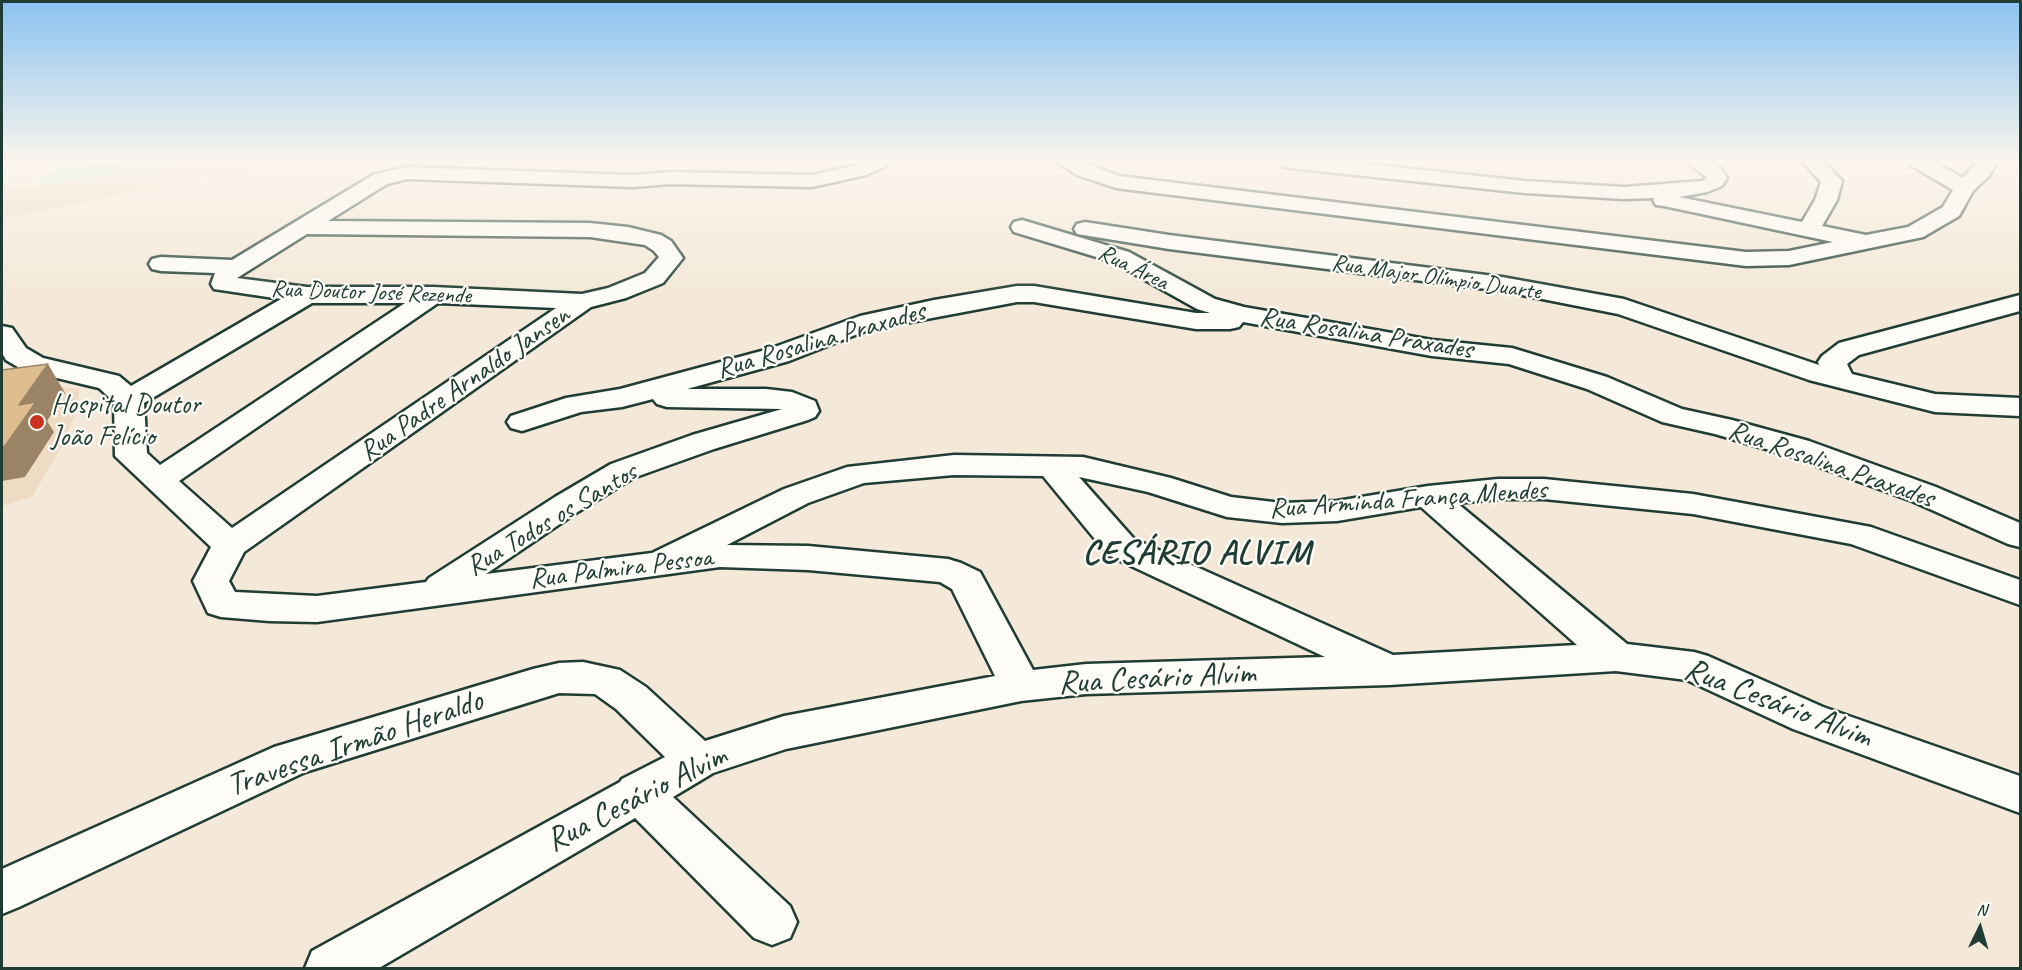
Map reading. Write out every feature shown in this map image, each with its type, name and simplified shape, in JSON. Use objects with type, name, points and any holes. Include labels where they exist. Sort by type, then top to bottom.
[{"type":"street","points":[[237,267],[334,207]]},
{"type":"street","name":"Rua Padre Arnaldo Jansen","points":[[302,227],[593,207]]},
{"type":"street","name":"Rua Padre Arnaldo Jansen","points":[[230,545],[343,470],[582,302],[617,293],[654,278],[671,258],[663,246],[653,240],[628,234],[613,207]]},
{"type":"street","points":[[1219,207],[1349,238],[1746,259],[1789,258],[1915,232],[1951,211],[1953,207]]},
{"type":"street","points":[[1699,207],[1809,228],[1868,242]]},
{"type":"street","points":[[1809,228],[1822,207]]},
{"type":"street","name":"Rua Major Olímpio Duarte","points":[[1023,227],[1030,222],[1042,223],[1169,242],[1349,238],[1502,284],[1624,308],[1819,374],[1935,403],[2020,407]]},
{"type":"street","name":"Rua Área","points":[[1023,227],[1121,257],[1206,304],[1242,314]]},
{"type":"street","name":"Rua Doutor José Rezende","points":[[161,264],[237,267]]},
{"type":"street","name":"Rua Doutor José Rezende","points":[[237,267],[226,275],[223,284],[307,295],[433,295],[582,302]]},
{"type":"street","name":"Rua Rosalina Praxades","points":[[522,422],[578,404],[622,398],[779,355],[860,324],[934,308],[1017,294],[1217,323],[1232,321],[1242,314],[1432,348],[1512,356],[1597,382],[1674,416],[1721,426],[1798,448],[1924,494],[2020,536]]},
{"type":"street","points":[[129,399],[307,295]]},
{"type":"street","points":[[158,481],[433,295]]},
{"type":"street","points":[[1841,379],[1832,362],[1849,349],[2020,303]]},
{"type":"street","points":[[2,334],[16,354],[33,364],[109,382],[129,399],[131,456],[230,545]]},
{"type":"street","name":"Rua Todos os Santos","points":[[433,593],[622,471],[703,442],[804,411],[804,407],[792,401],[766,398],[622,398]]},
{"type":"street","name":"Rua Arminda França Mendes","points":[[664,562],[796,496],[859,474],[954,465],[1083,467],[1160,485],[1227,507],[1282,513],[1337,511],[1428,496],[1498,489],[1545,489],[1693,504],[1859,535],[2020,593]]},
{"type":"street","points":[[1053,467],[1121,546],[1389,670]]},
{"type":"street","points":[[1428,496],[1616,657]]},
{"type":"street","name":"Rua Palmira Pessoa","points":[[230,545],[211,581],[220,604],[317,609],[720,556],[808,558],[948,571],[968,581],[1021,686]]},
{"type":"street","name":"Rua Cesário Alvim","points":[[331,969],[697,760],[784,733],[1021,686],[1086,679],[1389,670],[1616,657],[1694,666],[1808,718],[2020,795]]},
{"type":"street","name":"Travessa Irmão Heraldo","points":[[2,892],[290,759],[559,678],[584,677],[606,681],[631,698],[697,760]]},
{"type":"street","points":[[638,792],[772,922]]},
{"type":"shaded area","points":[[2,207],[57,207],[2,218]]},
{"type":"shaded area","name":"Hospital Doutor João Felício","points":[[2,372],[10,378],[79,389],[79,403],[64,442],[32,497],[2,506]]},
{"type":"building","points":[[48,364],[19,405],[36,402],[2,447],[2,370]]},
{"type":"place","name":"Hospital Doutor João Felício","points":[[37,422]]},
{"type":"district","name":"CESÁRIO ALVIM","points":[[1197,554]]}]
